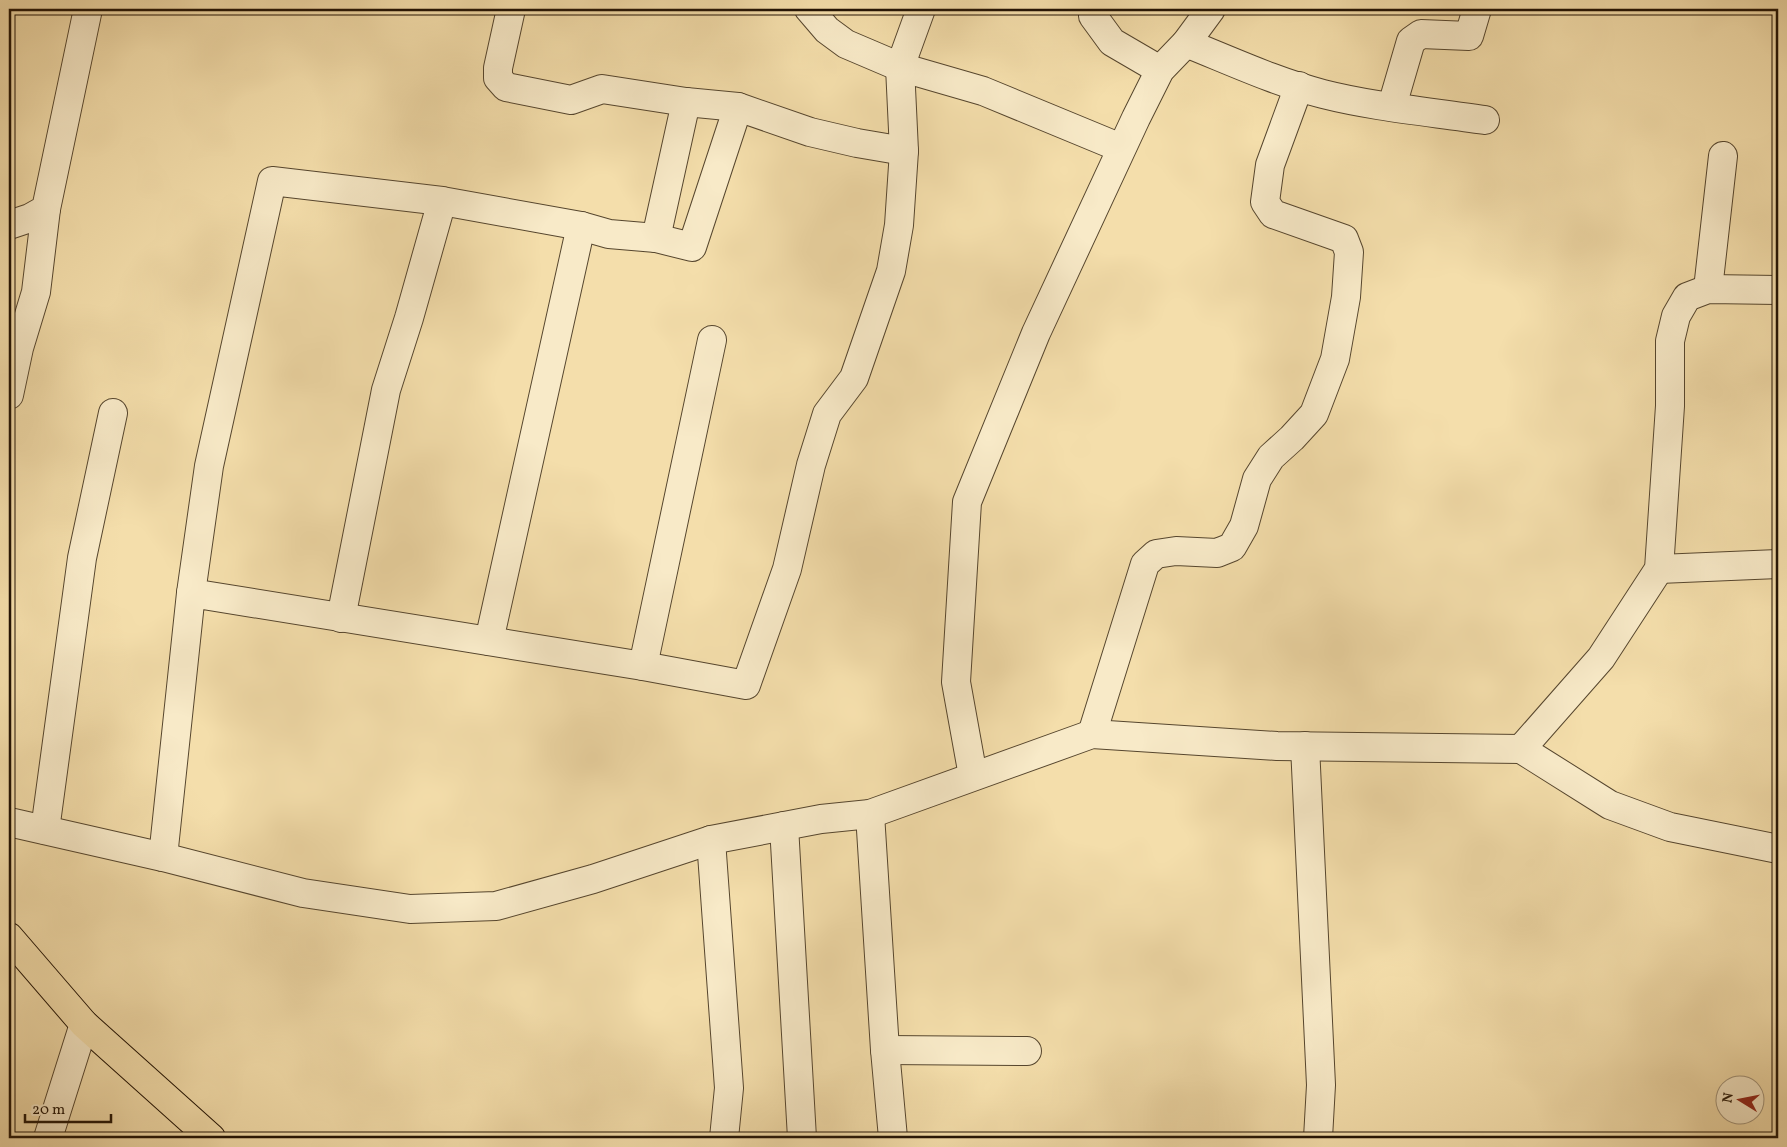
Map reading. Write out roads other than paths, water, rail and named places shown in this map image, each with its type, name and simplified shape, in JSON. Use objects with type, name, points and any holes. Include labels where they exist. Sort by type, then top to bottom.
[{"type":"main road","points":[[9,937],[84,1024],[211,1138]]},
{"type":"street","points":[[9,394],[19,348],[36,292],[46,209],[88,9]]},
{"type":"street","points":[[510,9],[498,68],[498,78],[506,87],[571,100],[602,89],[686,102],[738,106],[810,132],[904,151]]},
{"type":"street","points":[[191,594],[643,666],[746,685],[787,569],[811,465],[827,414],[854,378],[891,271],[899,225],[904,151],[900,67],[921,9]]},
{"type":"street","points":[[1094,9],[1093,16],[1112,42],[1160,70]]},
{"type":"street","points":[[972,776],[956,682],[967,502],[1036,333],[1121,148],[1160,70],[1186,43],[1211,9]]},
{"type":"street","points":[[1392,106],[1410,41],[1421,34],[1469,36],[1477,9]]},
{"type":"street","points":[[813,10],[827,30],[846,44],[900,67],[983,91],[1121,148]]},
{"type":"street","points":[[1186,43],[1322,94],[1485,120]]},
{"type":"street","points":[[1092,734],[1145,564],[1156,554],[1176,551],[1217,553],[1232,546],[1244,526],[1257,479],[1271,457],[1314,414],[1335,359],[1346,297],[1349,252],[1344,239],[1273,214],[1265,202],[1270,165],[1299,86]]},
{"type":"street","points":[[656,238],[686,102]]},
{"type":"street","points":[[163,857],[191,594],[209,466],[272,181],[442,201],[581,226],[609,234],[656,238],[692,247],[738,106]]},
{"type":"street","points":[[1708,289],[1723,156]]},
{"type":"street","points":[[341,618],[386,390],[409,318],[442,201]]},
{"type":"street","points":[[9,225],[30,218],[46,209]]},
{"type":"street","points":[[489,641],[581,226]]},
{"type":"street","points":[[1521,749],[1601,658],[1659,569],[1670,406],[1670,341],[1676,316],[1687,297],[1708,289],[1778,290]]},
{"type":"street","points":[[643,666],[712,340]]},
{"type":"street","points":[[45,830],[82,558],[113,413]]},
{"type":"street","points":[[1659,569],[1778,564]]},
{"type":"street","points":[[9,822],[163,857],[303,893],[410,908],[496,906],[593,879],[711,840],[821,819],[870,814],[1092,734],[1277,746],[1521,749],[1610,805],[1670,826],[1778,849]]},
{"type":"street","points":[[1305,746],[1321,1085],[1318,1138]]},
{"type":"street","points":[[870,814],[885,1050],[893,1138]]},
{"type":"street","points":[[784,826],[802,1138]]},
{"type":"street","points":[[711,840],[729,1088],[724,1138]]},
{"type":"street","points":[[48,1138],[84,1024]]},
{"type":"street","points":[[885,1050],[1027,1051]]}]
